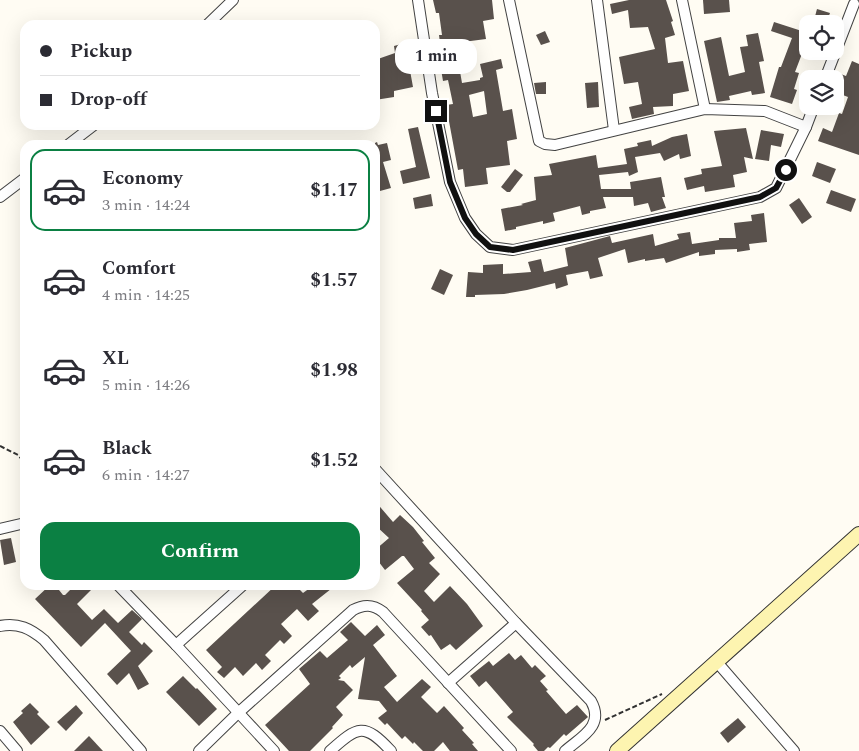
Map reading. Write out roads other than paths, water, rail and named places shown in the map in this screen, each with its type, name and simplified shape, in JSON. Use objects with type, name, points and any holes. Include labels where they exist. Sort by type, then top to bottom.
[{"type":"street","points":[[212,20],[232,0]]},
{"type":"street","points":[[418,0],[432,94],[450,182],[465,218],[476,234],[490,247],[513,250],[760,197],[776,188],[811,115]]},
{"type":"street","points":[[509,0],[539,141],[545,144],[555,145],[705,110],[765,111],[806,127]]},
{"type":"street","points":[[597,0],[614,130]]},
{"type":"street","points":[[682,0],[705,110]]},
{"type":"street","points":[[828,70],[853,3]]},
{"type":"street","points":[[74,140],[88,130]]},
{"type":"street","points":[[0,198],[20,182]]},
{"type":"street","points":[[380,474],[516,623],[591,701],[596,714],[592,727],[564,751]]},
{"type":"street","points":[[0,529],[20,524]]},
{"type":"street","points":[[617,751],[859,534]]},
{"type":"street","points":[[123,590],[274,751]]},
{"type":"street","points":[[176,645],[237,590]]},
{"type":"street","points":[[199,751],[238,713],[353,610],[360,606],[368,605],[376,607],[383,612],[512,751]]},
{"type":"street","points":[[448,682],[516,623]]},
{"type":"street","points":[[0,626],[14,625],[24,627],[44,640],[141,751]]},
{"type":"street","points":[[716,661],[794,751]]},
{"type":"street","points":[[330,751],[347,736],[355,731],[363,730],[371,732],[378,737],[391,751]]},
{"type":"street","points":[[0,731],[17,751]]}]
